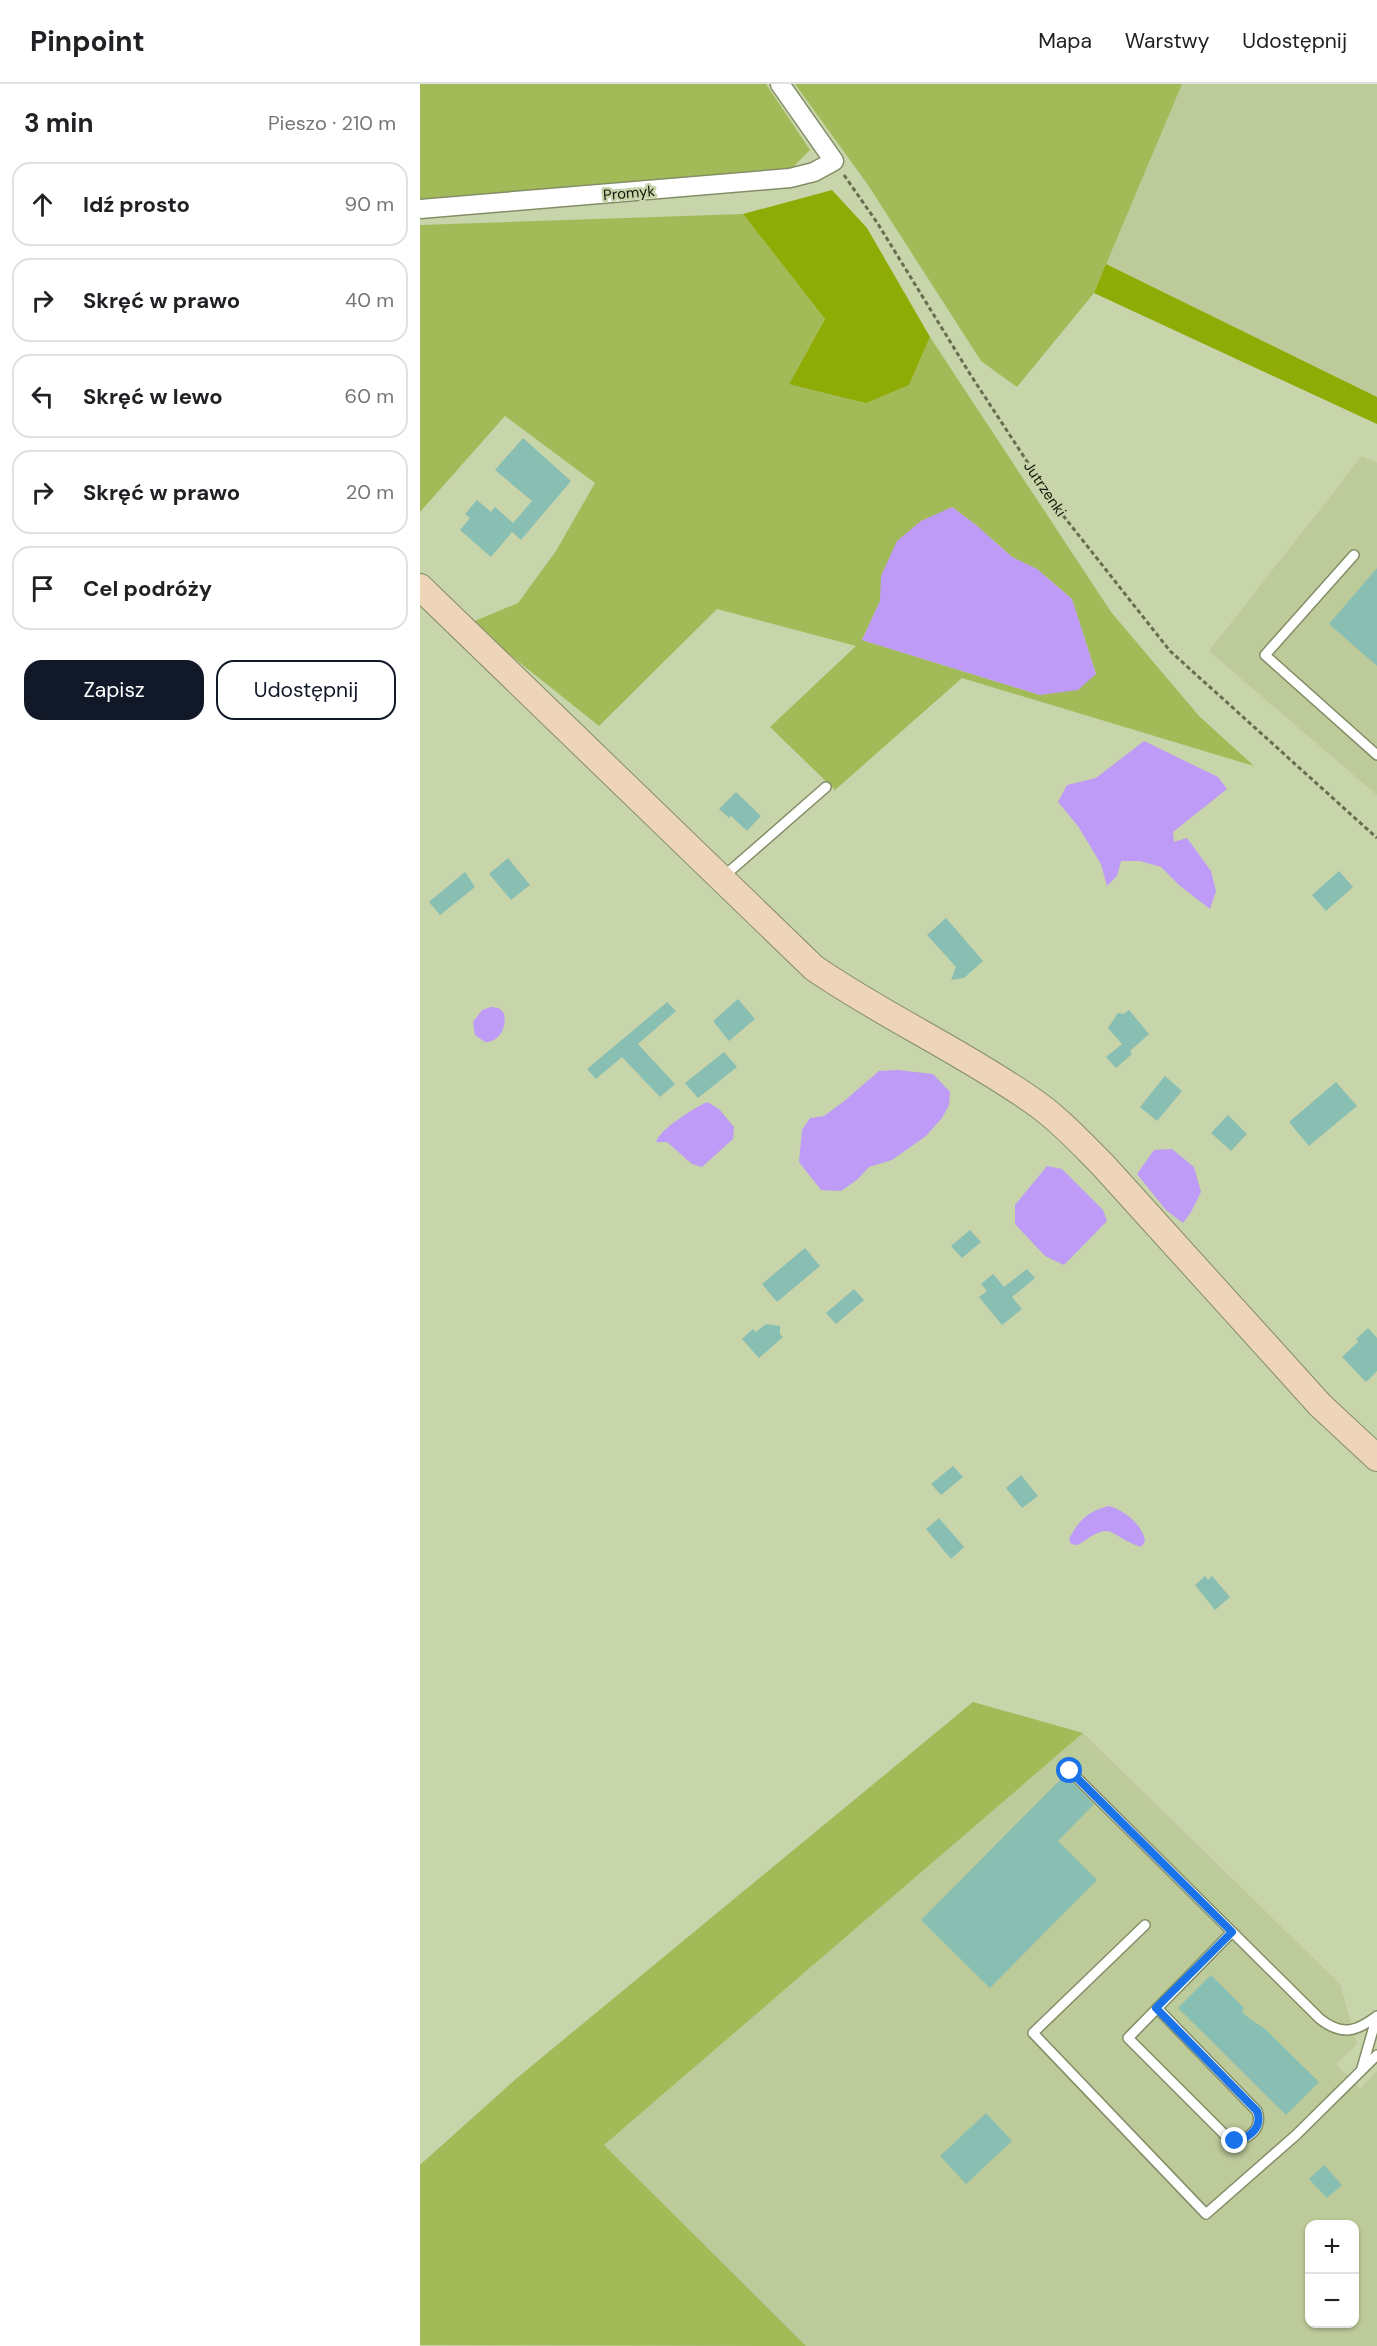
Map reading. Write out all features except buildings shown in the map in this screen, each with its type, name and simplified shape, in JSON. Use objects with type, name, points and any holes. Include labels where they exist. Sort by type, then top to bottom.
[{"type":"street","points":[[780,84],[834,161]]},
{"type":"street","name":"Promyk","points":[[420,209],[789,178],[814,172],[834,161]]},
{"type":"street","points":[[420,587],[814,968],[853,995],[1032,1100],[1069,1131],[1102,1164],[1314,1399],[1377,1458]]},
{"type":"lane","points":[[1354,555],[1265,656],[1377,755]]},
{"type":"lane","points":[[721,878],[826,787]]},
{"type":"lane","points":[[1070,1771],[1330,2027],[1353,2030],[1377,2016]]},
{"type":"lane","points":[[1145,1925],[1033,2033],[1206,2214],[1296,2135],[1377,2055]]},
{"type":"lane","points":[[1156,2008],[1257,2111],[1260,2118],[1257,2128],[1245,2139],[1235,2141],[1227,2137],[1128,2037],[1156,2008],[1232,1932]]},
{"type":"lane","points":[[1362,2069],[1377,2016]]},
{"type":"path","name":"Jutrzenki","points":[[834,161],[878,224],[970,374],[1058,509],[1170,651],[1377,838]]},
{"type":"shaded area","points":[[1182,84],[1377,84],[1377,397],[1106,264]]},
{"type":"shaded area","points":[[1362,456],[1377,463],[1377,795],[1209,651]]},
{"type":"shaded area","points":[[952,507],[1012,557],[1037,569],[1072,599],[1096,674],[1078,690],[1040,695],[862,640],[880,601],[881,576],[897,541],[921,521]]},
{"type":"shaded area","points":[[1144,741],[1218,777],[1227,789],[1173,832],[1174,842],[1187,838],[1211,871],[1216,891],[1210,909],[1179,885],[1161,867],[1140,861],[1121,861],[1117,876],[1107,886],[1101,864],[1078,826],[1058,802],[1067,785],[1096,778]]},
{"type":"shaded area","points":[[491,1007],[499,1008],[505,1018],[498,1037],[485,1042],[475,1035],[473,1022],[482,1010]]},
{"type":"shaded area","points":[[898,1070],[933,1074],[950,1092],[949,1105],[942,1118],[926,1136],[892,1160],[869,1167],[858,1179],[841,1191],[821,1190],[799,1162],[802,1130],[810,1118],[824,1116],[879,1071]]},
{"type":"shaded area","points":[[707,1102],[719,1109],[734,1127],[733,1139],[702,1167],[692,1164],[667,1142],[656,1142],[671,1125]]},
{"type":"shaded area","points":[[1172,1149],[1194,1167],[1201,1192],[1183,1223],[1166,1210],[1137,1174],[1154,1150]]},
{"type":"shaded area","points":[[1047,1166],[1062,1169],[1103,1210],[1107,1221],[1064,1265],[1045,1256],[1015,1224],[1015,1205]]},
{"type":"shaded area","points":[[1109,1506],[1121,1511],[1141,1529],[1145,1541],[1141,1547],[1105,1531],[1078,1545],[1071,1544],[1069,1539],[1081,1522],[1095,1511]]},
{"type":"shaded area","points":[[1083,1733],[1340,1984],[1357,2044],[1336,2064],[1360,2089],[1377,2071],[1377,2346],[806,2346],[604,2145]]},
{"type":"green space","points":[[420,84],[766,84],[810,150],[792,168],[420,200]]},
{"type":"green space","points":[[795,84],[1182,84],[1094,293],[1017,387],[981,361],[868,185]]},
{"type":"green space","points":[[832,190],[867,228],[930,337],[909,385],[866,403],[789,384],[825,319],[743,214]]},
{"type":"green space","points":[[743,214],[825,319],[789,384],[909,385],[930,337],[1111,612],[1199,716],[1254,766],[962,678],[835,790],[770,727],[856,646],[717,609],[599,726],[470,623],[518,603],[556,551],[595,483],[505,416],[420,512],[420,225]],"holes":[[[952,507],[1012,557],[1037,569],[1072,599],[1096,674],[1040,695],[862,640],[880,601]]]},
{"type":"green space","points":[[1106,264],[1377,397],[1377,424],[1094,293]]},
{"type":"green space","points":[[973,1702],[1083,1733],[604,2145],[806,2346],[420,2345],[420,2165],[517,2078]]},
{"type":"route","points":[[1070,1771],[1232,1932],[1156,2008],[1257,2111],[1260,2118],[1257,2128],[1245,2139],[1235,2141]]}]
